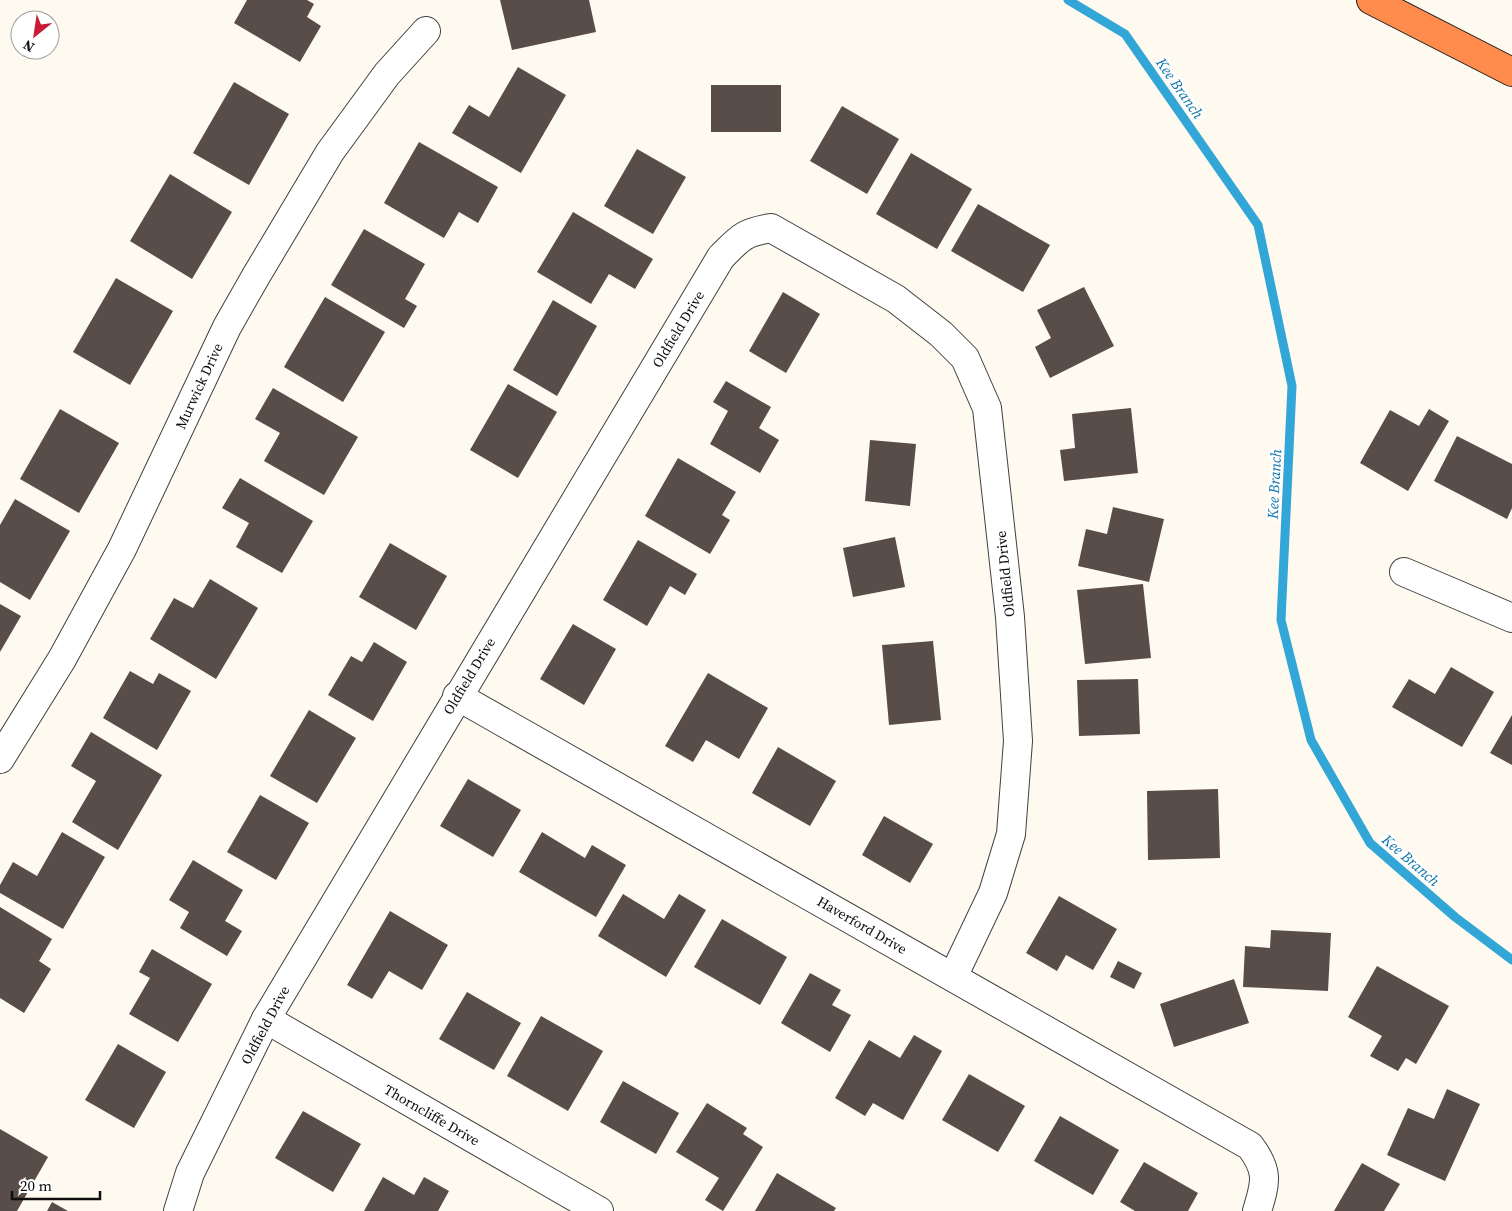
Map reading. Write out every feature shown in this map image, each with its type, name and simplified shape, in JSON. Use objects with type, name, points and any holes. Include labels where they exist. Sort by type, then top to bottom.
[{"type":"highway","points":[[1371,0],[1512,72]]},
{"type":"street","name":"Murwick Drive","points":[[0,759],[62,659],[122,549],[227,327],[256,276],[330,152],[386,74],[426,31]]},
{"type":"street","name":"Oldfield Drive","points":[[178,1211],[190,1173],[266,1019],[457,696],[721,257],[743,235],[771,228],[896,299],[942,334],[965,358],[987,408],[1010,617],[1018,741],[1011,834],[993,893],[954,977]]},
{"type":"street","points":[[1404,572],[1512,618]]},
{"type":"street","name":"Haverford Drive","points":[[457,696],[1250,1146],[1261,1160],[1266,1182],[1257,1211]]},
{"type":"street","name":"Thorncliffe Drive","points":[[266,1019],[599,1211]]},
{"type":"building","points":[[247,0],[307,0],[314,4],[307,17],[321,26],[300,62],[234,23]]},
{"type":"building","points":[[500,0],[589,0],[596,32],[512,50]]},
{"type":"building","points":[[518,67],[566,95],[521,173],[452,133],[469,105],[489,117]]},
{"type":"building","points":[[234,82],[289,114],[249,185],[193,153]]},
{"type":"building","points":[[711,85],[781,85],[781,132],[711,132]]},
{"type":"building","points":[[842,106],[899,139],[867,194],[810,161]]},
{"type":"building","points":[[419,142],[498,187],[478,223],[459,212],[444,238],[384,203]]},
{"type":"building","points":[[637,149],[686,177],[653,234],[604,206]]},
{"type":"building","points":[[911,153],[972,189],[937,249],[876,214]]},
{"type":"building","points":[[170,174],[232,212],[192,279],[130,241]]},
{"type":"building","points":[[978,204],[1050,245],[1023,292],[951,251]]},
{"type":"building","points":[[573,212],[653,259],[635,289],[609,274],[591,304],[537,272]]},
{"type":"building","points":[[364,229],[425,264],[405,299],[417,306],[404,328],[331,285]]},
{"type":"building","points":[[116,278],[173,311],[130,385],[73,352]]},
{"type":"building","points":[[1084,287],[1114,346],[1050,378],[1035,347],[1051,338],[1037,310]]},
{"type":"building","points":[[783,292],[820,314],[786,373],[749,351]]},
{"type":"building","points":[[325,297],[385,332],[343,402],[284,367]]},
{"type":"building","points":[[553,300],[597,326],[557,396],[513,370]]},
{"type":"building","points":[[726,381],[771,407],[759,428],[779,440],[760,473],[710,444],[728,411],[713,402]]},
{"type":"building","points":[[508,384],[557,412],[518,478],[470,450]]},
{"type":"building","points":[[273,388],[358,437],[324,495],[264,461],[280,433],[255,419]]},
{"type":"building","points":[[1131,408],[1138,473],[1064,481],[1060,450],[1075,448],[1072,414]]},
{"type":"building","points":[[60,409],[119,443],[79,513],[20,479]]},
{"type":"building","points":[[1429,409],[1449,421],[1408,491],[1360,463],[1390,410],[1419,426]]},
{"type":"building","points":[[1457,436],[1512,464],[1512,508],[1507,519],[1434,481]]},
{"type":"building","points":[[870,440],[916,444],[910,506],[865,501]]},
{"type":"building","points":[[678,458],[736,492],[722,515],[730,520],[710,554],[645,516]]},
{"type":"building","points":[[240,478],[313,521],[282,573],[236,547],[249,523],[222,508]]},
{"type":"building","points":[[15,499],[70,531],[30,600],[0,582],[0,525]]},
{"type":"building","points":[[1113,507],[1164,519],[1149,582],[1078,566],[1086,529],[1107,534]]},
{"type":"building","points":[[895,537],[905,587],[853,597],[843,548]]},
{"type":"building","points":[[638,540],[697,574],[685,595],[670,586],[647,626],[603,600]]},
{"type":"building","points":[[390,543],[447,576],[416,630],[359,597]]},
{"type":"building","points":[[210,579],[258,608],[216,679],[150,639],[174,598],[193,608]]},
{"type":"building","points":[[1143,584],[1151,658],[1085,664],[1077,590]]},
{"type":"building","points":[[0,604],[21,616],[0,652]]},
{"type":"building","points":[[573,624],[616,649],[584,705],[540,679]]},
{"type":"building","points":[[933,641],[941,720],[889,725],[882,645]]},
{"type":"building","points":[[374,642],[407,662],[373,721],[328,695],[351,656],[362,662]]},
{"type":"building","points":[[1451,667],[1494,692],[1462,747],[1392,707],[1409,679],[1435,694]]},
{"type":"building","points":[[130,671],[153,684],[159,673],[191,691],[157,750],[103,718]]},
{"type":"building","points":[[708,673],[768,708],[739,759],[706,740],[693,762],[665,746]]},
{"type":"building","points":[[1138,679],[1140,734],[1079,736],[1077,680]]},
{"type":"building","points":[[309,710],[356,738],[317,803],[270,776]]},
{"type":"building","points":[[1512,715],[1512,765],[1490,753]]},
{"type":"building","points":[[91,732],[162,775],[118,850],[72,822],[96,781],[71,766]]},
{"type":"building","points":[[778,747],[836,781],[810,826],[752,793]]},
{"type":"building","points":[[468,779],[521,810],[493,857],[440,826]]},
{"type":"building","points":[[1218,789],[1220,858],[1148,860],[1147,791]]},
{"type":"building","points":[[260,795],[309,823],[276,880],[227,852]]},
{"type":"building","points":[[884,816],[933,844],[910,883],[862,855]]},
{"type":"building","points":[[62,832],[105,857],[63,929],[0,893],[0,885],[13,862],[37,876]]},
{"type":"building","points":[[542,832],[585,858],[592,845],[626,865],[596,917],[519,872]]},
{"type":"building","points":[[193,860],[243,890],[225,921],[242,931],[227,956],[180,928],[189,912],[169,900]]},
{"type":"building","points":[[623,894],[664,919],[679,894],[706,910],[666,977],[598,936]]},
{"type":"building","points":[[1059,896],[1117,929],[1093,970],[1066,955],[1057,971],[1026,953]]},
{"type":"building","points":[[0,907],[52,939],[39,961],[51,969],[24,1013],[0,998]]},
{"type":"building","points":[[390,911],[448,945],[422,990],[389,971],[372,999],[347,985]]},
{"type":"building","points":[[722,919],[787,957],[760,1005],[694,967]]},
{"type":"building","points":[[1271,930],[1331,933],[1328,991],[1243,987],[1245,946],[1270,948]]},
{"type":"building","points":[[152,949],[212,984],[178,1042],[129,1014],[150,978],[139,972]]},
{"type":"building","points":[[1118,961],[1142,973],[1134,989],[1110,977]]},
{"type":"building","points":[[1377,966],[1449,1006],[1416,1064],[1406,1058],[1398,1071],[1370,1056],[1382,1036],[1348,1017]]},
{"type":"building","points":[[810,973],[841,990],[832,1005],[851,1015],[830,1052],[781,1023]]},
{"type":"building","points":[[1234,979],[1249,1023],[1174,1047],[1160,1004]]},
{"type":"building","points":[[467,992],[521,1023],[494,1070],[439,1039]]},
{"type":"building","points":[[541,1016],[603,1051],[568,1111],[507,1076]]},
{"type":"building","points":[[914,1035],[942,1051],[903,1120],[873,1103],[865,1116],[835,1098],[869,1040],[900,1058]]},
{"type":"building","points":[[118,1044],[166,1072],[134,1128],[85,1100]]},
{"type":"building","points":[[969,1074],[1025,1106],[998,1152],[942,1120]]},
{"type":"building","points":[[623,1081],[679,1113],[656,1154],[600,1122]]},
{"type":"building","points":[[1447,1089],[1480,1104],[1445,1181],[1387,1155],[1408,1108],[1434,1119]]},
{"type":"building","points":[[707,1103],[747,1128],[743,1134],[763,1147],[723,1211],[705,1200],[719,1178],[676,1152]]},
{"type":"building","points":[[303,1111],[361,1144],[333,1192],[275,1158]]},
{"type":"building","points":[[1060,1116],[1119,1150],[1093,1195],[1034,1161]]},
{"type":"building","points":[[0,1129],[48,1157],[17,1211],[0,1211]]},
{"type":"building","points":[[1144,1162],[1198,1193],[1188,1211],[1135,1211],[1120,1202]]},
{"type":"building","points":[[1362,1163],[1400,1184],[1384,1211],[1334,1211]]},
{"type":"building","points":[[777,1173],[836,1208],[834,1211],[755,1211]]},
{"type":"building","points":[[383,1177],[414,1195],[424,1177],[449,1191],[438,1211],[364,1211]]},
{"type":"building","points":[[52,1202],[68,1211],[47,1211]]},
{"type":"waterway","name":"Kee Branch","points":[[1068,0],[1125,34],[1258,225],[1292,386],[1281,620],[1311,740],[1370,843],[1455,917],[1512,960]]}]
